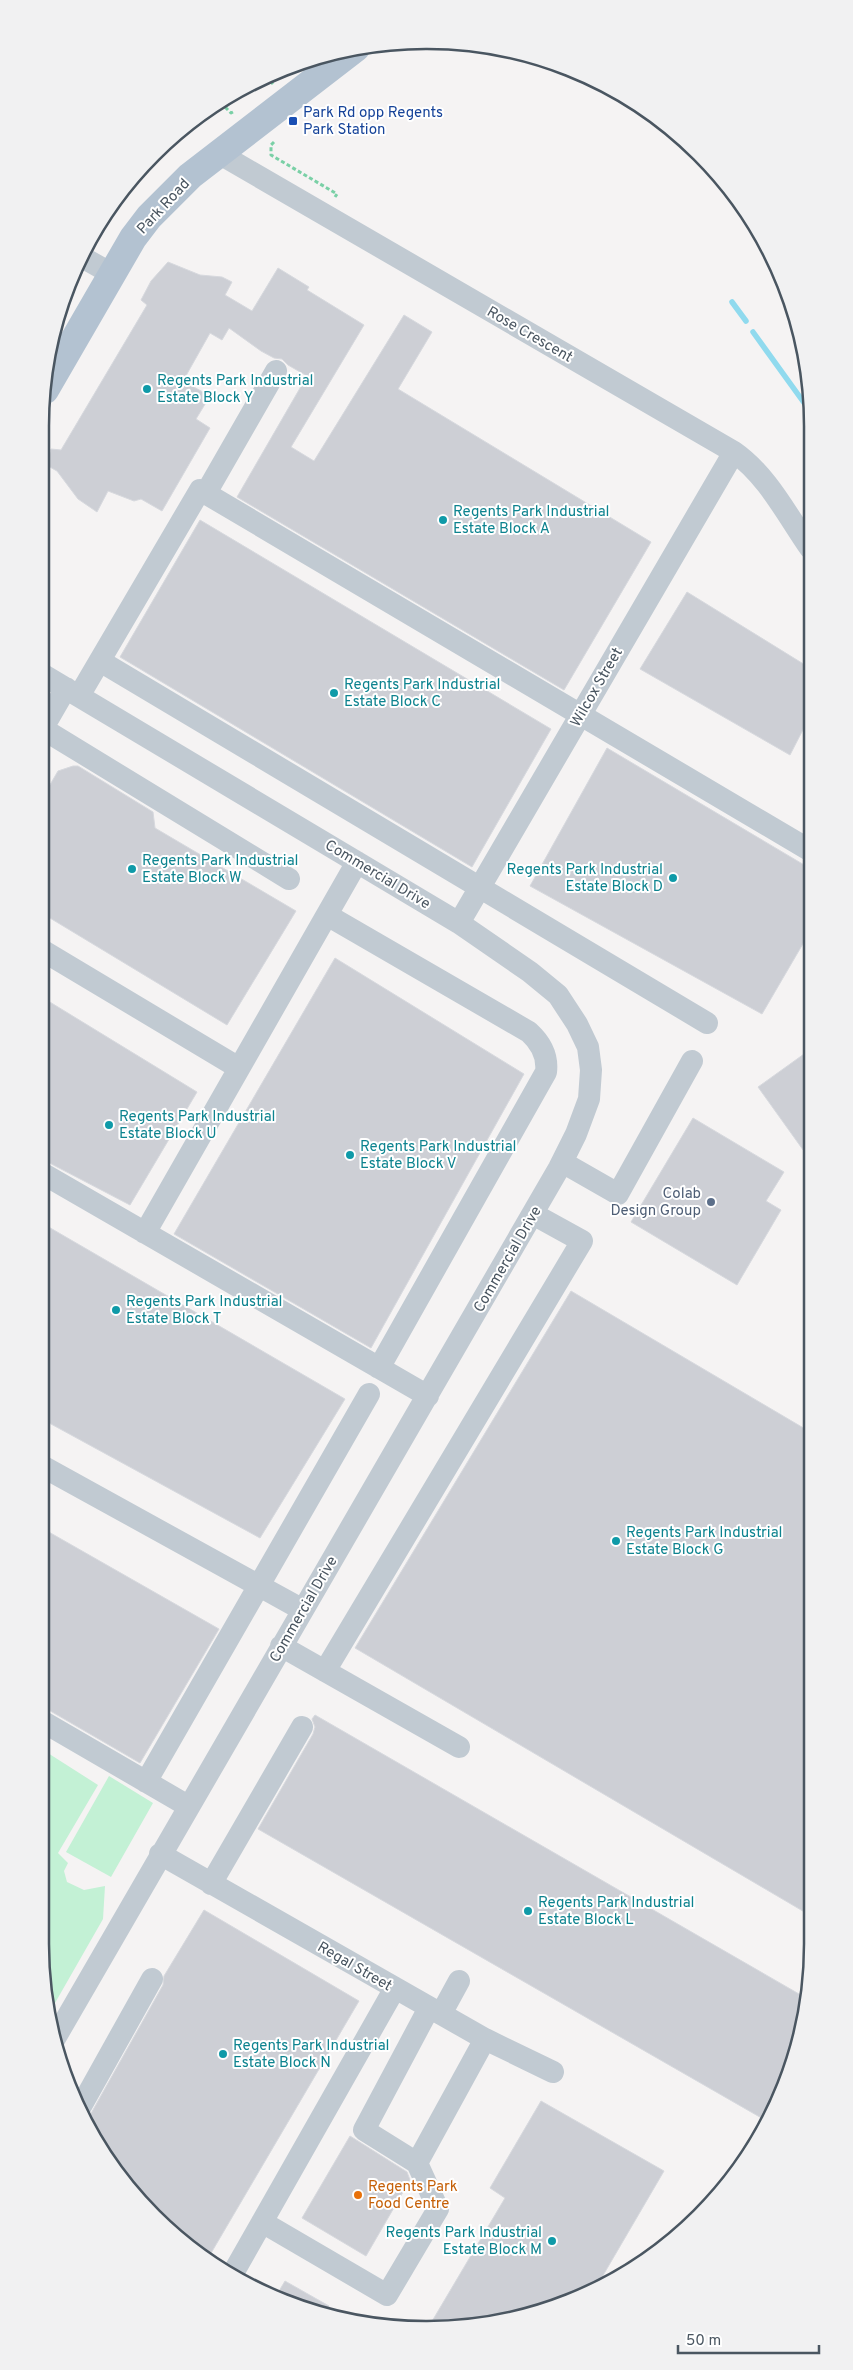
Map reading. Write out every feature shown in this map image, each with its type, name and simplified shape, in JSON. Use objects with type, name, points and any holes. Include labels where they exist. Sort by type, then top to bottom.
[{"type":"main road","name":"Park Road","points":[[52,378],[112,274],[149,217],[190,176],[342,59]]},
{"type":"street","name":"Rose Crescent","points":[[220,154],[734,452],[759,474],[804,539]]},
{"type":"street","points":[[87,260],[112,274]]},
{"type":"street","points":[[206,493],[276,371]]},
{"type":"street","name":"Wilcox Street","points":[[459,923],[734,452]]},
{"type":"street","points":[[49,721],[100,660],[200,490],[581,713],[804,847]]},
{"type":"street","points":[[100,660],[707,1023]]},
{"type":"street","name":"Commercial Drive","points":[[49,678],[459,923],[530,972],[558,995],[577,1024],[588,1047],[591,1070],[589,1099],[576,1134],[562,1162],[59,2031]]},
{"type":"street","points":[[49,736],[289,879]]},
{"type":"street","points":[[146,1233],[357,862]]},
{"type":"street","points":[[327,915],[529,1032],[537,1040],[547,1062],[546,1072],[379,1368]]},
{"type":"street","points":[[49,954],[239,1068]]},
{"type":"street","points":[[562,1162],[618,1194],[692,1061]]},
{"type":"street","points":[[49,1177],[428,1396]]},
{"type":"street","points":[[325,1671],[582,1241],[532,1214]]},
{"type":"street","points":[[146,1782],[369,1394]]},
{"type":"street","points":[[49,1470],[303,1610]]},
{"type":"street","points":[[281,1646],[459,1747]]},
{"type":"street","points":[[49,1725],[188,1806]]},
{"type":"street","points":[[211,1884],[302,1727]]},
{"type":"street","name":"Regal Street","points":[[160,1854],[485,2039],[553,2072]]},
{"type":"street","points":[[84,2101],[152,1979]]},
{"type":"street","points":[[262,2222],[387,2295],[438,2208],[417,2163],[364,2130],[435,2011],[459,1981]]},
{"type":"street","points":[[235,2269],[395,1988]]},
{"type":"street","points":[[417,2163],[485,2039]]},
{"type":"path","points":[[225,107],[231,114],[236,109]]},
{"type":"path","points":[[274,142],[271,145],[271,155],[337,194],[325,215]]},
{"type":"green space","points":[[49,1754],[98,1785],[58,1853],[68,1863],[64,1871],[67,1882],[84,1890],[105,1886],[103,1919],[54,2005],[49,1944]]},
{"type":"green space","points":[[109,1776],[153,1803],[111,1877],[66,1852]]},
{"type":"building","name":"Regents Park Industrial Estate Block A","points":[[168,262],[200,275],[222,277],[232,282],[225,295],[252,311],[278,268],[309,287],[307,290],[364,325],[291,447],[314,461],[404,315],[432,332],[398,389],[651,542],[564,690],[237,497],[307,376],[288,365],[282,359],[274,358],[261,351],[229,328],[222,340],[210,333],[183,381],[210,396],[196,419],[210,428],[162,511],[141,499],[134,501],[108,491],[97,512],[78,499],[57,471],[49,467],[51,449],[61,450],[147,305],[141,300],[151,281]]},
{"type":"building","name":"Regents Park Industrial Estate Block C","points":[[200,520],[551,729],[472,867],[120,657]]},
{"type":"building","points":[[687,592],[804,664],[804,728],[790,755],[640,669]]},
{"type":"building","name":"Regents Park Industrial Estate Block D","points":[[607,748],[804,865],[804,942],[762,1014],[530,886]]},
{"type":"building","name":"Regents Park Industrial Estate Block W","points":[[78,766],[153,812],[155,828],[296,911],[227,1025],[49,917],[49,786],[58,771]]},
{"type":"building","name":"Regents Park Industrial Estate Block V","points":[[335,958],[524,1074],[371,1348],[174,1234]]},
{"type":"building","name":"Regents Park Industrial Estate Block U","points":[[49,1002],[197,1092],[130,1205],[49,1163]]},
{"type":"building","points":[[804,1054],[804,1151],[758,1087]]},
{"type":"building","points":[[693,1118],[784,1172],[766,1201],[781,1210],[737,1285],[631,1222]]},
{"type":"building","name":"Regents Park Industrial Estate Block T","points":[[49,1227],[345,1399],[260,1538],[49,1423]]},
{"type":"building","name":"Regents Park Industrial Estate Block G","points":[[571,1291],[804,1428],[804,1912],[355,1648]]},
{"type":"building","points":[[49,1532],[219,1629],[140,1763],[49,1710]]},
{"type":"building","name":"Regents Park Industrial Estate Block L","points":[[315,1715],[801,1995],[797,2017],[784,2065],[761,2118],[258,1829],[313,1734],[315,1727],[312,1719]]},
{"type":"building","name":"Regents Park Industrial Estate Block N","points":[[204,1910],[359,2001],[211,2253],[177,2228],[142,2193],[112,2153],[90,2115],[163,1985],[164,1976]]},
{"type":"building","name":"Regents Park Industrial Estate Block M","points":[[541,2101],[664,2171],[601,2278],[548,2301],[524,2308],[476,2318],[432,2321],[505,2198],[490,2188]]},
{"type":"building","points":[[350,2136],[407,2172],[410,2180],[366,2256],[302,2218]]},
{"type":"building","points":[[285,2281],[329,2306],[328,2308],[305,2301],[279,2291]]},
{"type":"waterway","points":[[732,302],[746,321]]},
{"type":"waterway","points":[[753,332],[803,401]]},
{"type":"place","name":"Park Rd opp Regents Park Station","points":[[293,121]]},
{"type":"place","name":"Regents Park Industrial Estate Block Y","points":[[147,389]]},
{"type":"place","name":"Regents Park Industrial Estate Block A","points":[[443,520]]},
{"type":"place","name":"Regents Park Industrial Estate Block C","points":[[334,693]]},
{"type":"place","name":"Regents Park Industrial Estate Block W","points":[[132,869]]},
{"type":"place","name":"Regents Park Industrial Estate Block D","points":[[673,878]]},
{"type":"place","name":"Regents Park Industrial Estate Block U","points":[[109,1125]]},
{"type":"place","name":"Regents Park Industrial Estate Block V","points":[[350,1155]]},
{"type":"place","name":"Colab Design Group","points":[[711,1202]]},
{"type":"place","name":"Regents Park Industrial Estate Block T","points":[[116,1310]]},
{"type":"place","name":"Regents Park Industrial Estate Block G","points":[[616,1541]]},
{"type":"place","name":"Regents Park Industrial Estate Block L","points":[[528,1911]]},
{"type":"place","name":"Regents Park Industrial Estate Block N","points":[[223,2054]]},
{"type":"place","name":"Regents Park Food Centre","points":[[358,2195]]},
{"type":"place","name":"Regents Park Industrial Estate Block M","points":[[552,2241]]}]
